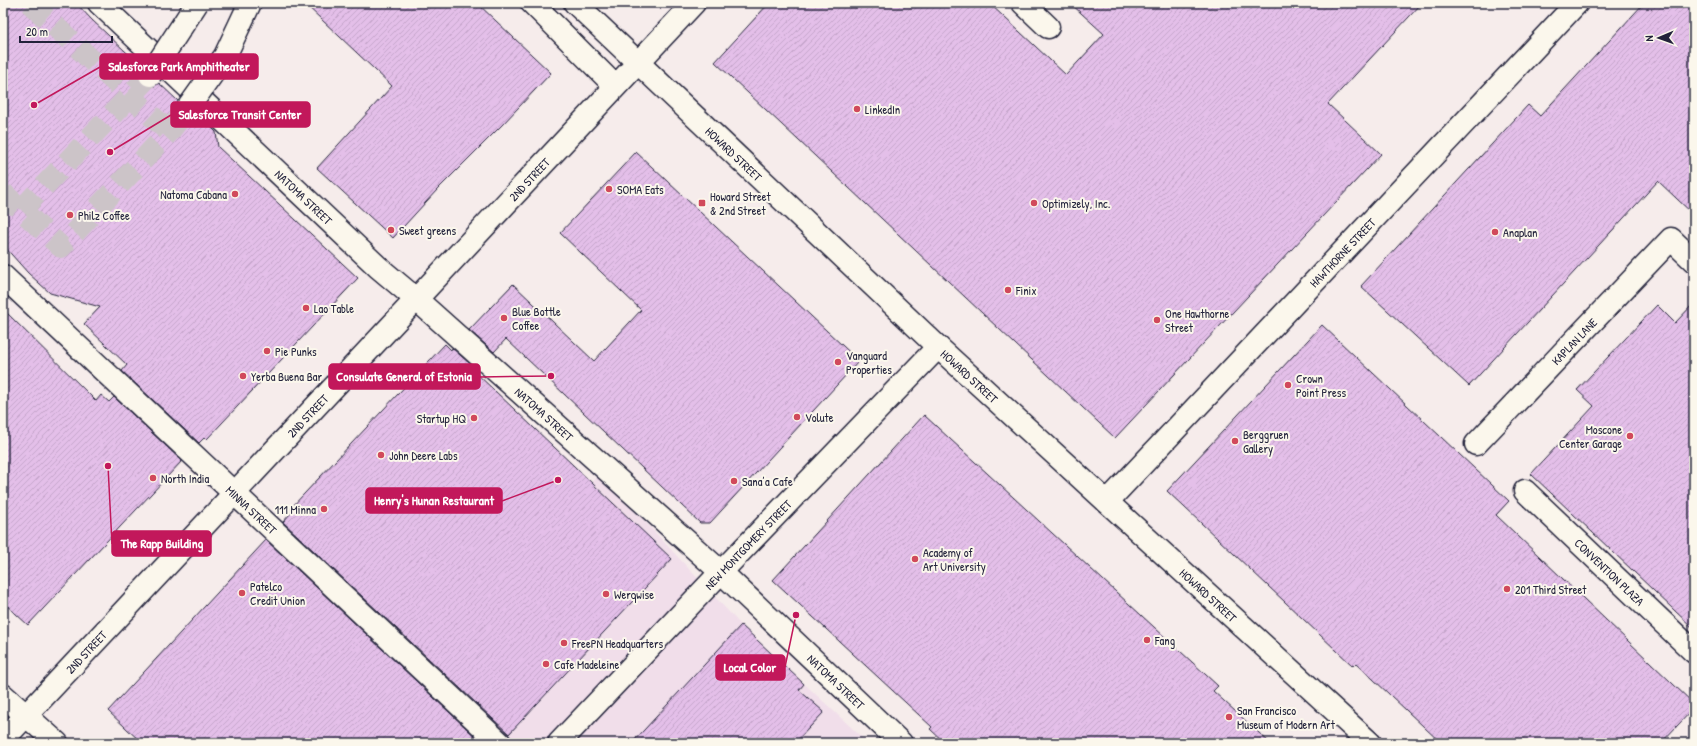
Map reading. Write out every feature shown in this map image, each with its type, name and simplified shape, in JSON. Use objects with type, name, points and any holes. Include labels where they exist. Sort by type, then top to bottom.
[{"type":"street","name":"NATOMA STREET","points":[[99,3],[378,267],[416,299],[721,572],[901,743]]},
{"type":"street","points":[[150,75],[196,3]]},
{"type":"street","points":[[208,66],[229,32],[241,3]]},
{"type":"street","points":[[188,108],[224,56],[250,3]]},
{"type":"street","points":[[532,3],[615,86]]},
{"type":"street","name":"HOWARD STREET","points":[[575,3],[938,347],[1370,743]]},
{"type":"street","name":"2ND STREET","points":[[3,740],[694,3]]},
{"type":"street","points":[[1022,3],[1048,27]]},
{"type":"street","name":"HAWTHORNE STREET","points":[[1107,502],[1577,3]]},
{"type":"street","name":"KAPLAN LANE","points":[[1476,444],[1671,239],[1694,261]]},
{"type":"street","name":"MINNA STREET","points":[[3,276],[500,743]]},
{"type":"street","name":"NEW MONTGOMERY STREET","points":[[559,743],[938,347]]},
{"type":"street","name":"CONVENTION PLAZA","points":[[1525,491],[1694,652]]},
{"type":"street","points":[[3,695],[57,743]]},
{"type":"shaded area","points":[[600,473],[741,625],[868,743],[354,743]]},
{"type":"building","points":[[3,3],[76,3],[141,66],[138,75],[139,80],[143,85],[150,87],[159,83],[178,101],[176,106],[177,113],[181,118],[186,120],[193,119],[199,115],[216,132],[218,147],[358,278],[207,439],[205,437],[199,443],[122,371],[127,365],[84,324],[100,307],[50,293],[28,273],[3,245]]},
{"type":"building","points":[[304,3],[477,3],[551,73],[437,190],[393,238],[317,168],[392,86]]},
{"type":"building","points":[[769,3],[989,3],[1066,75],[1104,34],[1070,3],[1422,3],[1328,104],[1381,154],[1115,438],[715,62]]},
{"type":"building","points":[[1644,3],[1694,3],[1694,215],[1658,181],[1469,386],[1361,286],[1528,105],[1540,116]]},
{"type":"building","points":[[636,152],[859,361],[710,523],[700,523],[506,339],[494,352],[469,330],[513,284],[594,361],[641,310],[560,233]]},
{"type":"building","name":"Moscone Center Garage","points":[[1694,303],[1694,629],[1531,474],[1594,406],[1577,390],[1657,305],[1675,323]]},
{"type":"building","points":[[3,309],[96,401],[101,395],[109,402],[114,397],[182,461],[28,625],[3,602]]},
{"type":"building","points":[[1322,325],[1509,501],[1496,515],[1694,704],[1694,708],[1661,743],[1441,743],[1356,663],[1353,666],[1167,491]]},
{"type":"building","points":[[445,344],[451,350],[452,348],[477,370],[475,372],[672,559],[509,734],[283,522],[291,513],[289,510]]},
{"type":"building","points":[[924,415],[1218,686],[1213,691],[1270,743],[945,743],[930,729],[932,727],[773,580]]},
{"type":"building","points":[[266,540],[482,743],[142,743],[108,711]]},
{"type":"building","points":[[741,625],[804,684],[799,690],[824,712],[795,743],[632,743]]},
{"type":"tunnel","points":[[30,3],[169,132]]},
{"type":"tunnel","points":[[21,210],[150,75]]},
{"type":"tunnel","points":[[3,193],[61,247],[169,132],[188,108]]},
{"type":"place","name":"Salesforce Park Amphitheater","points":[[34,105]]},
{"type":"place","name":"LinkedIn","points":[[857,109]]},
{"type":"place","name":"Salesforce Transit Center","points":[[110,152]]},
{"type":"place","name":"SOMA Eats","points":[[609,189]]},
{"type":"place","name":"Natoma Cabana","points":[[235,194]]},
{"type":"place","name":"Howard Street & 2nd Street","points":[[702,203]]},
{"type":"place","name":"Optimizely, Inc.","points":[[1034,203]]},
{"type":"place","name":"Philz Coffee","points":[[70,215]]},
{"type":"place","name":"Sweet greens","points":[[391,230]]},
{"type":"place","name":"Anaplan","points":[[1495,232]]},
{"type":"place","name":"Finix","points":[[1008,290]]},
{"type":"place","name":"Lao Table","points":[[306,308]]},
{"type":"place","name":"Blue Bottle Coffee","points":[[504,318]]},
{"type":"place","name":"One Hawthorne Street","points":[[1157,320]]},
{"type":"place","name":"Pie Punks","points":[[267,351]]},
{"type":"place","name":"Vanguard Properties","points":[[838,362]]},
{"type":"place","name":"Yerba Buena Bar","points":[[243,376]]},
{"type":"place","name":"Consulate General of Estonia","points":[[551,376]]},
{"type":"place","name":"Crown Point Press","points":[[1288,385]]},
{"type":"place","name":"Volute","points":[[797,417]]},
{"type":"place","name":"Startup HQ","points":[[474,418]]},
{"type":"place","name":"Moscone Center Garage","points":[[1630,436]]},
{"type":"place","name":"Berggruen Gallery","points":[[1235,441]]},
{"type":"place","name":"John Deere Labs","points":[[381,455]]},
{"type":"place","name":"The Rapp Building","points":[[108,466]]},
{"type":"place","name":"North India","points":[[153,478]]},
{"type":"place","name":"Henry's Hunan Restaurant","points":[[558,480]]},
{"type":"place","name":"Sana’a Cafe","points":[[734,481]]},
{"type":"place","name":"111 Minna","points":[[324,509]]},
{"type":"place","name":"Academy of Art University","points":[[915,559]]},
{"type":"place","name":"201 Third Street","points":[[1507,589]]},
{"type":"place","name":"Patelco Credit Union","points":[[242,593]]},
{"type":"place","name":"Werqwise","points":[[606,594]]},
{"type":"place","name":"Local Color","points":[[796,615]]},
{"type":"place","name":"Fang","points":[[1147,640]]},
{"type":"place","name":"FreePN Headquarters","points":[[564,643]]},
{"type":"place","name":"Cafe Madeleine","points":[[546,664]]},
{"type":"place","name":"San Francisco Museum of Modern Art","points":[[1229,717]]}]
